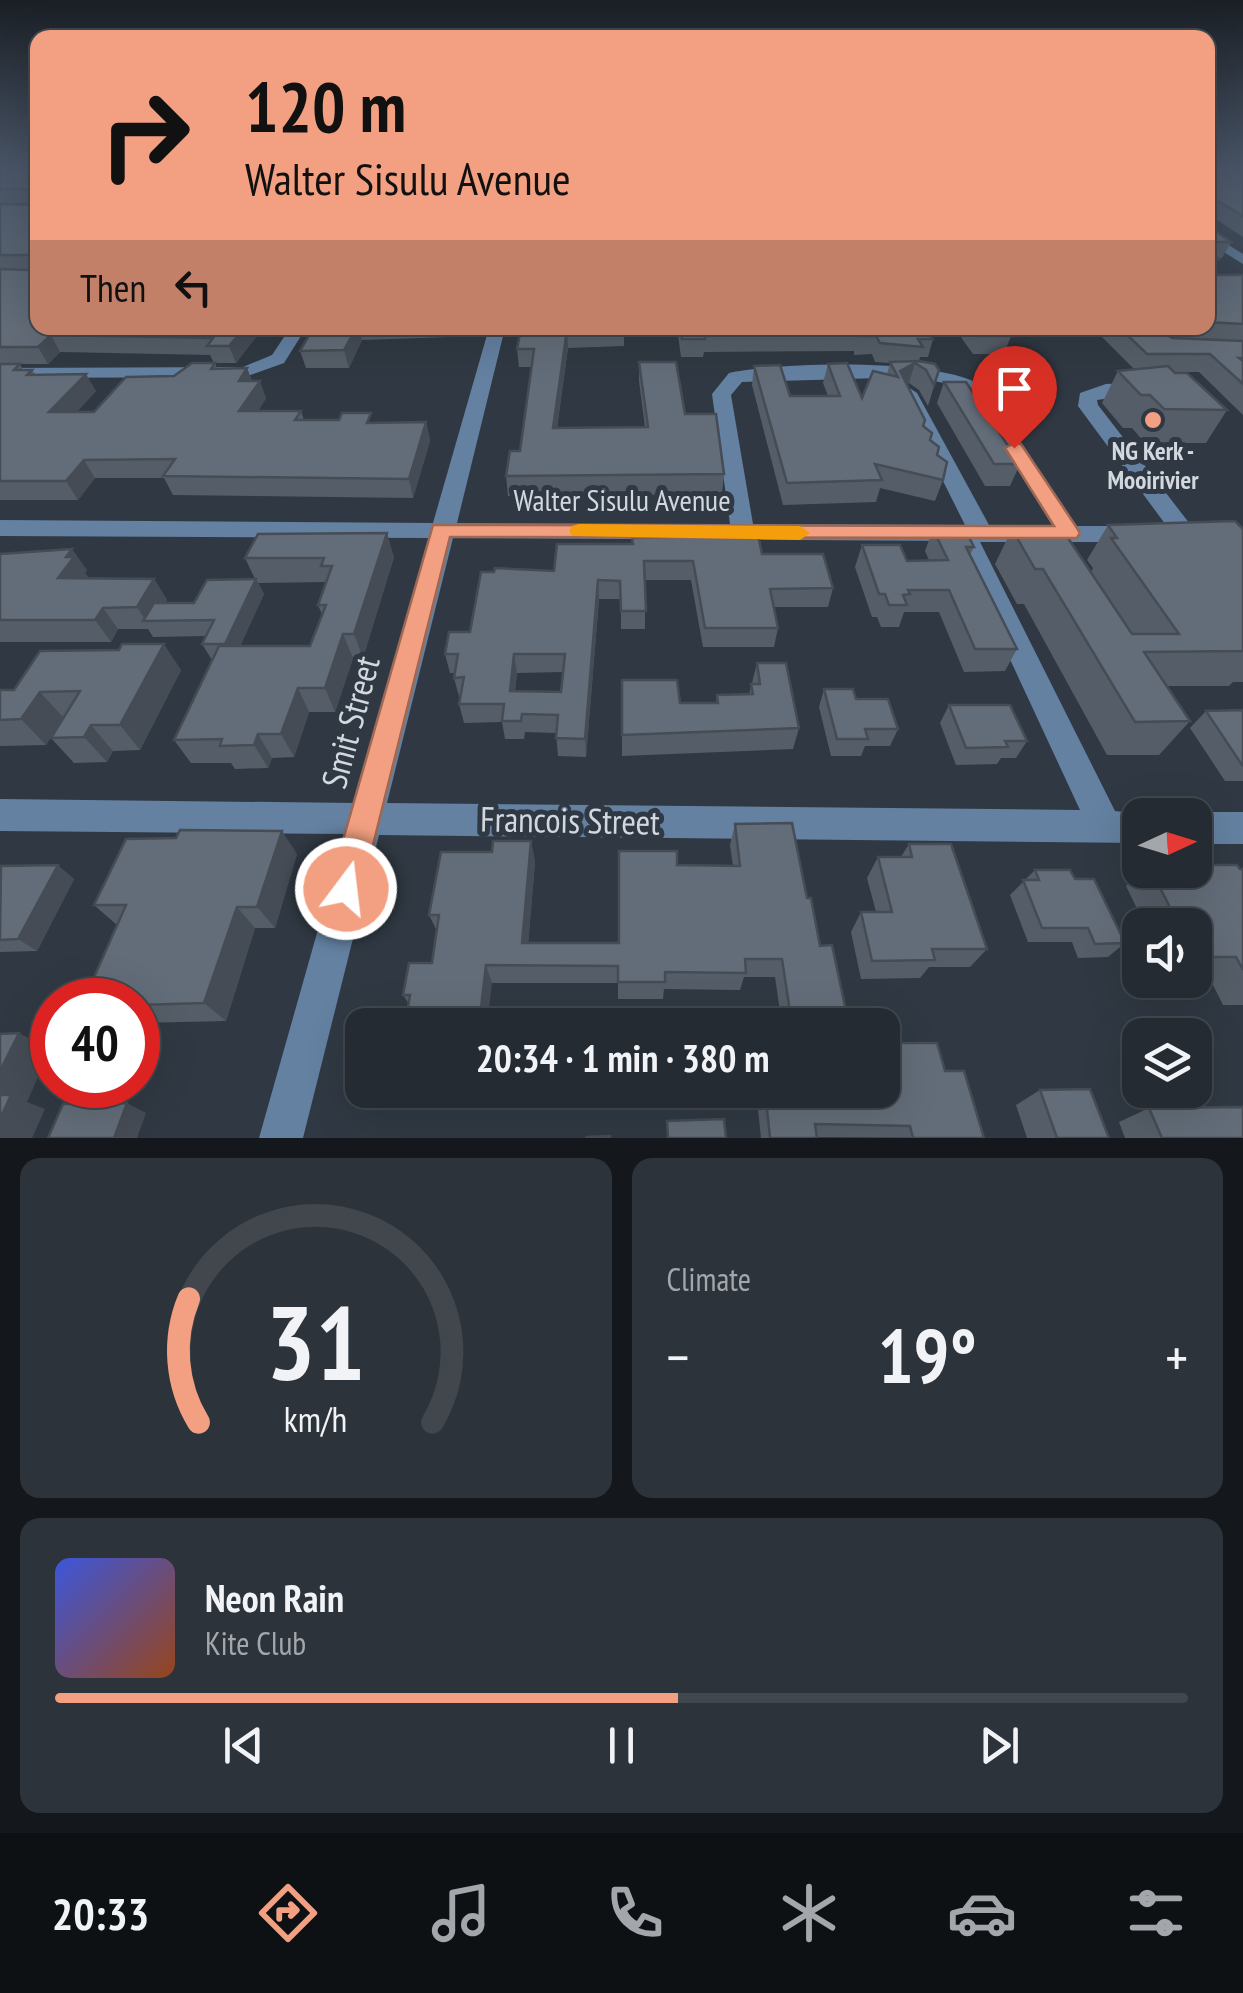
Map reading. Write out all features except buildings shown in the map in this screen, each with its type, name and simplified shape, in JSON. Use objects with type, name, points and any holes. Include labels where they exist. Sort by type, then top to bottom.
[{"type":"street","points":[[1215,241],[1243,260]]},
{"type":"street","points":[[0,372],[246,372],[278,360],[294,335]]},
{"type":"street","name":"Smit Street","points":[[282,1138],[495,335]]},
{"type":"street","points":[[744,532],[721,394],[726,384],[736,377],[769,373],[913,372],[951,376],[978,392],[1069,533]]},
{"type":"street","name":"Walter Sisulu Avenue","points":[[0,528],[1195,534],[1088,406],[1087,398],[1094,392],[1135,389]]},
{"type":"street","points":[[908,392],[1105,827]]},
{"type":"street","name":"Francois Street","points":[[0,815],[1122,827]]},
{"type":"street","points":[[1212,828],[1243,828]]},
{"type":"slow traffic","points":[[579,531],[800,533]]},
{"type":"place","name":"NG Kerk - Mooirivier","points":[[1153,420]]},
{"type":"route","points":[[346,889],[441,530],[1069,533],[1014,448]]}]
